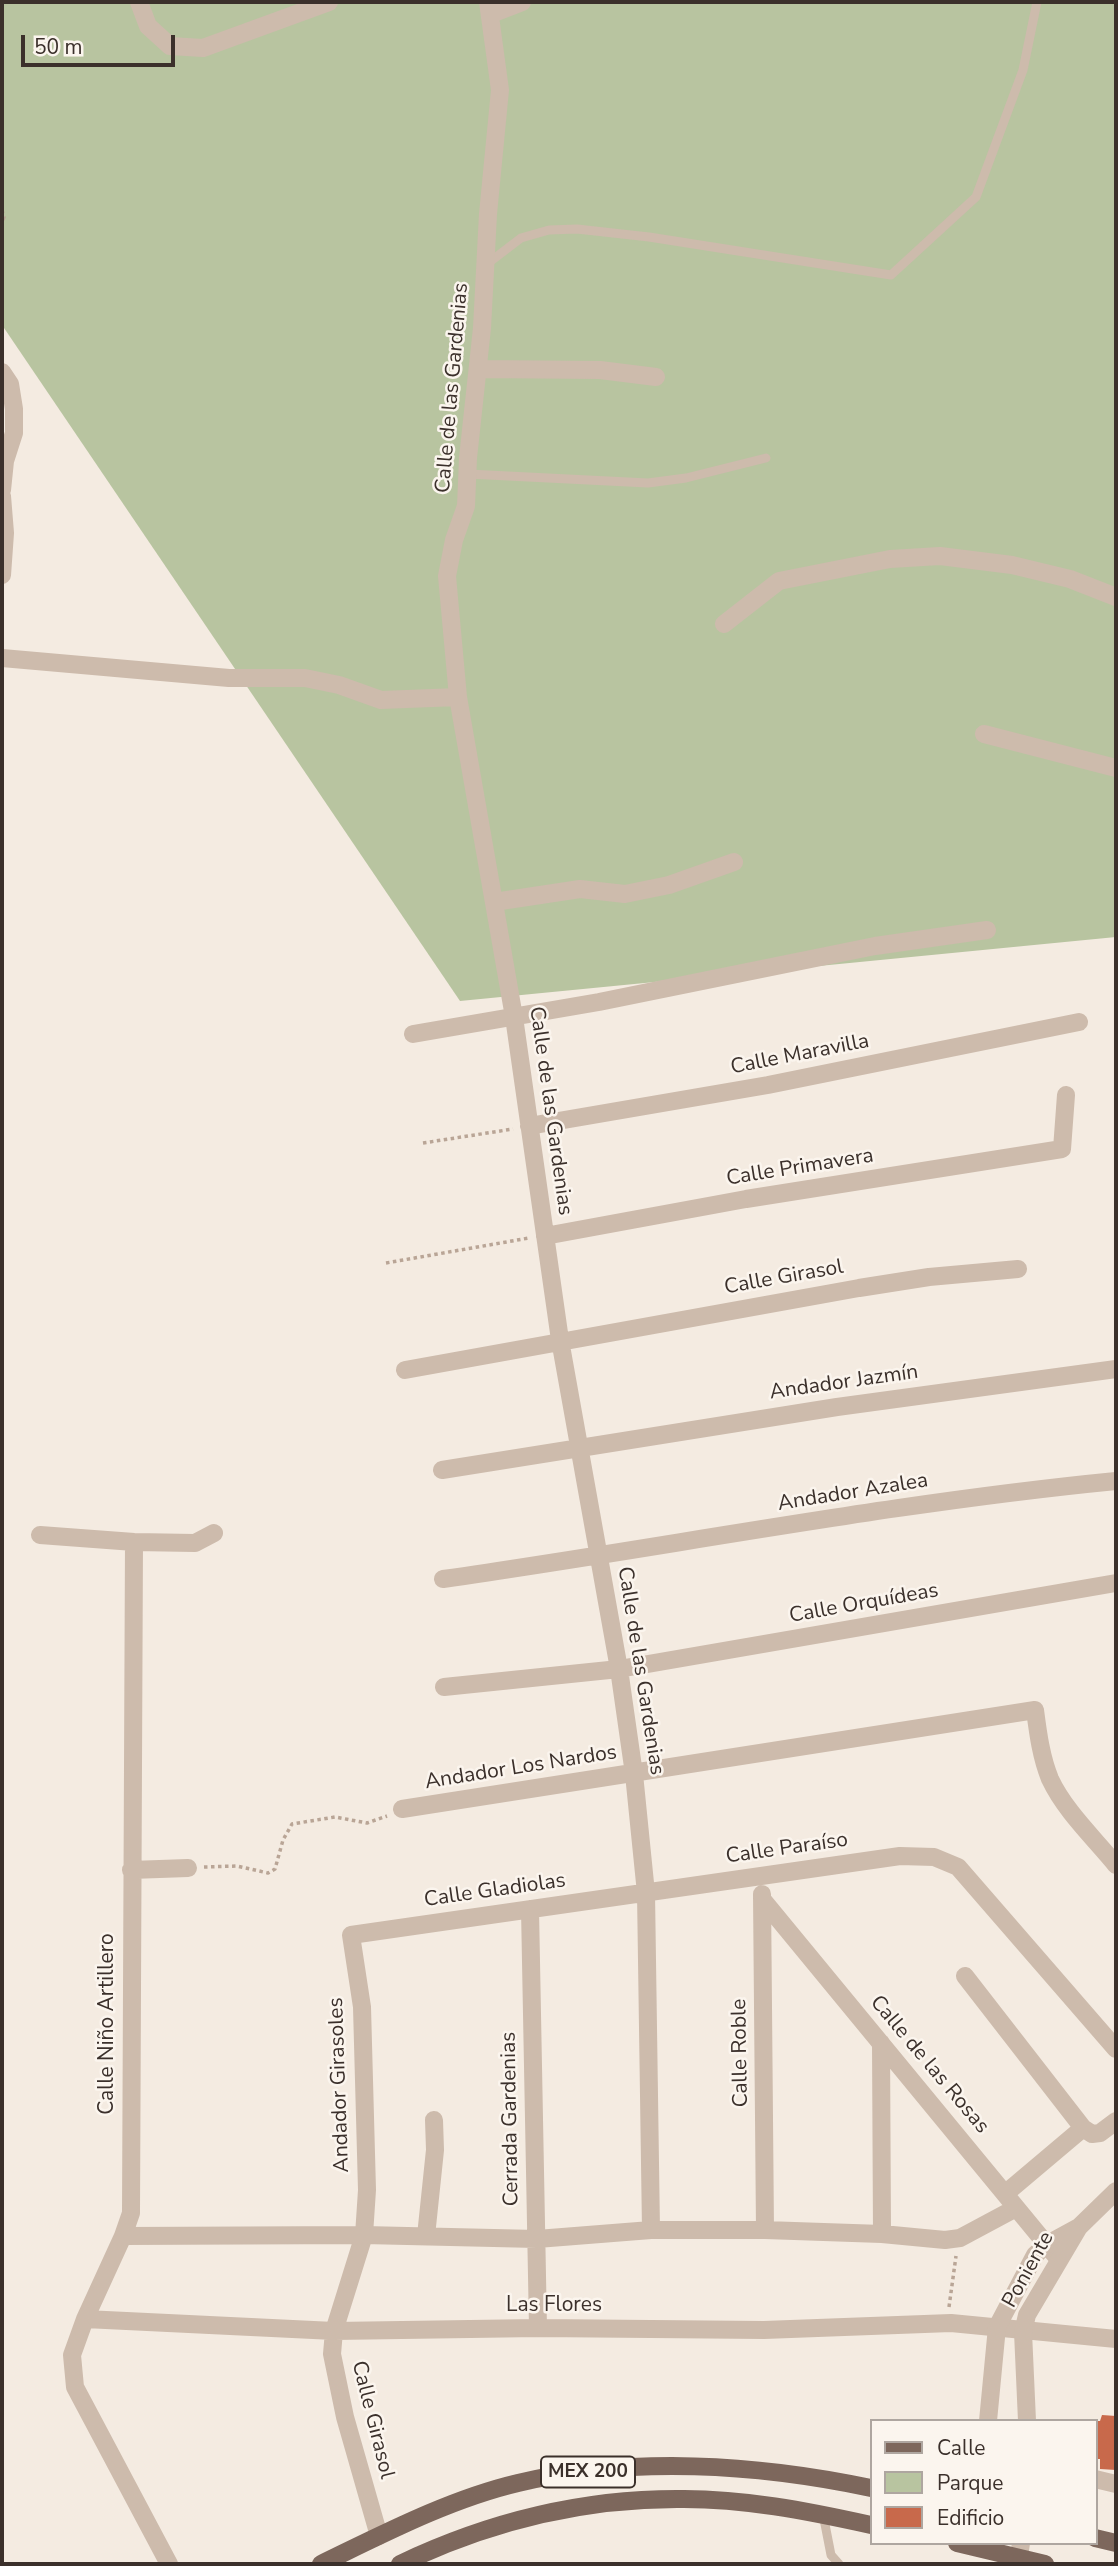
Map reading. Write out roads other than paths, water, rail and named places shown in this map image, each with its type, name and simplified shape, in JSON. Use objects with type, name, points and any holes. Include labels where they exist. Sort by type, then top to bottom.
[{"type":"main road","name":"MEX 200","points":[[321,2564],[434,2511],[516,2483],[575,2473],[648,2467],[741,2468],[870,2488]]},
{"type":"main road","name":"MEX 200","points":[[400,2564],[513,2520],[599,2504],[677,2499],[746,2503],[823,2514],[870,2525]]},
{"type":"main road","points":[[1097,2538],[1116,2543]]},
{"type":"main road","points":[[976,2545],[1020,2550],[1045,2564]]},
{"type":"street","points":[[139,2],[148,26],[170,46],[203,48],[329,2]]},
{"type":"street","points":[[489,8],[522,2]]},
{"type":"street","name":"Calle de las Gardenias","points":[[489,8],[500,90],[466,506],[454,540],[447,576],[458,697],[514,1017],[560,1340],[619,1669],[634,1774],[646,1893],[651,2230]]},
{"type":"street","points":[[478,369],[600,370],[656,377]]},
{"type":"street","points":[[2,372],[10,384],[15,409],[14,433],[5,461],[2,490]]},
{"type":"street","points":[[2,496],[5,533],[2,575]]},
{"type":"street","points":[[724,624],[779,581],[890,559],[940,556],[1012,565],[1070,579],[1116,597]]},
{"type":"street","points":[[2,658],[229,678],[304,678],[339,685],[381,700],[458,697]]},
{"type":"street","points":[[984,734],[1116,768]]},
{"type":"street","points":[[494,902],[580,889],[625,894],[669,885],[734,862]]},
{"type":"street","points":[[413,1034],[514,1017],[875,946],[987,930]]},
{"type":"street","name":"Calle Maravilla","points":[[529,1126],[768,1085],[1079,1022]]},
{"type":"street","name":"Calle Primavera","points":[[545,1236],[746,1199],[1062,1149],[1066,1095]]},
{"type":"street","name":"Calle Girasol","points":[[405,1370],[894,1282],[1018,1269]]},
{"type":"street","name":"Andador Jazmín","points":[[442,1470],[837,1407],[1116,1369]]},
{"type":"street","name":"Andador Azalea","points":[[443,1580],[927,1504],[1116,1481]]},
{"type":"street","points":[[40,1535],[134,1542],[195,1543],[215,1533]]},
{"type":"street","name":"Calle Niño Artillero","points":[[134,1542],[131,2213],[72,2355],[75,2387],[169,2564]]},
{"type":"street","name":"Calle Orquídeas","points":[[443,1687],[619,1669],[1116,1583]]},
{"type":"street","name":"Andador Los Nardos","points":[[402,1809],[1035,1710],[1041,1750],[1050,1778],[1064,1801],[1116,1865]]},
{"type":"street","name":"Calle Paraíso","points":[[646,1893],[900,1856],[934,1857],[958,1867],[1116,2049]]},
{"type":"street","points":[[131,1870],[188,1868]]},
{"type":"street","name":"Calle Roble","points":[[762,1876],[765,2231]]},
{"type":"street","name":"Calle Gladiolas","points":[[351,1935],[646,1893]]},
{"type":"street","name":"Calle de las Rosas","points":[[762,1899],[1061,2261]]},
{"type":"street","name":"Cerrada Gardenias","points":[[530,1909],[538,2328]]},
{"type":"street","name":"Andador Girasoles","points":[[351,1935],[362,2007],[367,2190],[364,2235]]},
{"type":"street","points":[[965,1976],[1087,2131],[1100,2133],[1116,2121]]},
{"type":"street","points":[[881,2043],[882,2234]]},
{"type":"street","points":[[426,2236],[435,2150],[434,2120]]},
{"type":"street","points":[[123,2236],[364,2235],[537,2239],[651,2230],[882,2234],[946,2240],[960,2238],[1011,2201],[1087,2131]]},
{"type":"street","name":"Poniente","points":[[988,2419],[997,2327],[1035,2255],[1046,2245],[1079,2227],[1112,2201]]},
{"type":"street","name":"Poniente","points":[[1027,2419],[1023,2332],[1027,2315],[1079,2227]]},
{"type":"street","name":"Calle Girasol","points":[[364,2235],[334,2331],[332,2354],[345,2417],[379,2536]]},
{"type":"street","name":"Las Flores","points":[[85,2319],[334,2331],[538,2328],[764,2330],[951,2323],[1116,2340]]},
{"type":"street","points":[[1097,2479],[1116,2484]]},
{"type":"lane","points":[[485,265],[521,238],[549,230],[577,229],[649,237],[891,275],[976,197],[1023,70],[1037,2]]},
{"type":"lane","points":[[468,474],[648,483],[699,475],[766,458]]},
{"type":"lane","points":[[823,2514],[831,2555],[839,2564]]}]
